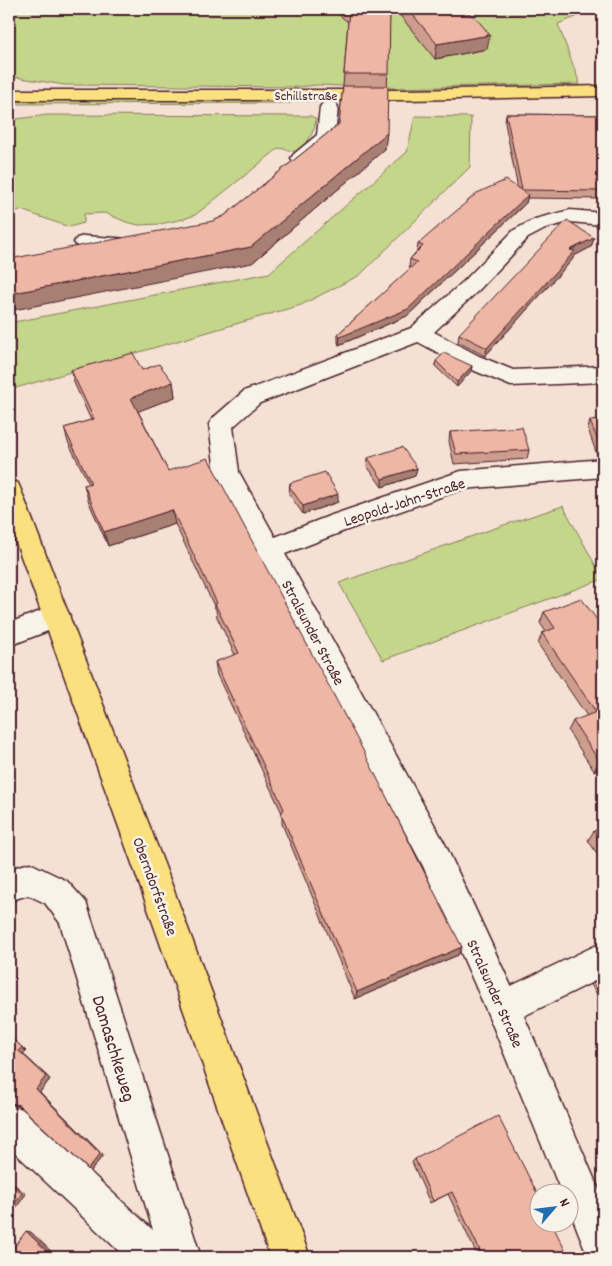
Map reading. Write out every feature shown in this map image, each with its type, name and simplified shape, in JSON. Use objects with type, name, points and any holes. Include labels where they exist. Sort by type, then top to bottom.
[{"type":"main road","points":[[9,83],[48,94]]},
{"type":"main road","name":"Schillstraße","points":[[11,106],[330,101],[603,91]]},
{"type":"main road","name":"Schillstraße","points":[[11,106],[48,94],[574,108]]},
{"type":"main road","name":"Oberndorfstraße","points":[[9,490],[290,1257]]},
{"type":"street","points":[[288,168],[326,137],[330,101]]},
{"type":"street","name":"Stralsunder Straße","points":[[603,219],[570,216],[542,223],[521,234],[472,285],[419,333],[252,397],[220,424],[227,472],[434,855],[503,1008],[603,1245]]},
{"type":"street","points":[[84,242],[124,246],[154,240]]},
{"type":"street","points":[[419,333],[471,361],[511,378],[603,374]]},
{"type":"street","name":"Leopold-Jahn-Straße","points":[[269,550],[338,523],[461,480],[603,468]]},
{"type":"street","points":[[9,635],[56,616]]},
{"type":"street","name":"Damaschkeweg","points":[[9,885],[30,879],[56,892],[74,914],[181,1257]]},
{"type":"street","points":[[503,1008],[603,958]]},
{"type":"street","points":[[9,1122],[153,1257]]},
{"type":"green space","points":[[9,9],[596,9],[558,24],[580,84],[388,88],[318,85],[298,87],[64,85],[9,76]]},
{"type":"green space","points":[[116,98],[292,98],[292,103],[9,104],[9,102]]},
{"type":"green space","points":[[47,115],[311,116],[316,119],[310,137],[297,152],[279,148],[195,215],[160,224],[139,225],[105,213],[84,214],[84,223],[69,227],[21,210],[9,212],[9,120]]},
{"type":"green space","points":[[415,116],[471,117],[470,167],[360,275],[301,305],[9,390],[9,323],[269,273],[407,152]]},
{"type":"green space","points":[[563,506],[603,579],[383,660],[339,583]]},
{"type":"building","points":[[349,9],[390,9],[389,74],[344,74]]},
{"type":"building","points":[[408,9],[460,9],[475,17],[490,35],[437,44]]},
{"type":"building","points":[[343,86],[388,86],[387,133],[251,247],[9,294],[9,259],[213,221],[224,216],[339,124]]},
{"type":"building","points":[[506,114],[603,115],[603,191],[522,190]]},
{"type":"building","points":[[506,180],[528,195],[408,309],[340,337],[338,334],[417,262],[410,259],[423,246],[418,244],[477,193]]},
{"type":"building","points":[[567,220],[594,238],[570,250],[575,251],[487,348],[459,334]]},
{"type":"building","points":[[133,353],[142,370],[159,364],[173,382],[131,398],[168,471],[208,458],[365,754],[462,947],[357,992],[281,814],[284,809],[215,662],[239,653],[172,510],[104,532],[84,485],[91,483],[64,428],[94,419],[71,370]]},
{"type":"building","points":[[444,353],[472,366],[457,382],[436,361]]},
{"type":"building","points":[[603,420],[603,446],[600,446],[590,421]]},
{"type":"building","points":[[522,427],[529,450],[456,454],[450,432]]},
{"type":"building","points":[[402,447],[417,468],[382,479],[368,458]]},
{"type":"building","points":[[325,472],[338,494],[303,506],[289,486],[291,485],[290,483]]},
{"type":"building","points":[[581,598],[603,628],[603,759],[599,761],[573,721],[596,712],[542,633],[555,628],[544,612]]},
{"type":"building","points":[[603,827],[603,845],[594,831]]},
{"type":"building","points":[[603,978],[603,998],[593,983]]},
{"type":"building","points":[[9,1036],[22,1047],[19,1051],[46,1076],[36,1089],[100,1154],[88,1169],[19,1105],[9,1102]]},
{"type":"building","points":[[498,1116],[532,1184],[530,1184],[530,1234],[557,1234],[566,1252],[557,1257],[483,1257],[452,1192],[433,1201],[415,1159]]},
{"type":"building","points":[[9,1182],[22,1193],[9,1211]]},
{"type":"building","points":[[26,1231],[53,1257],[9,1257],[9,1254]]}]
